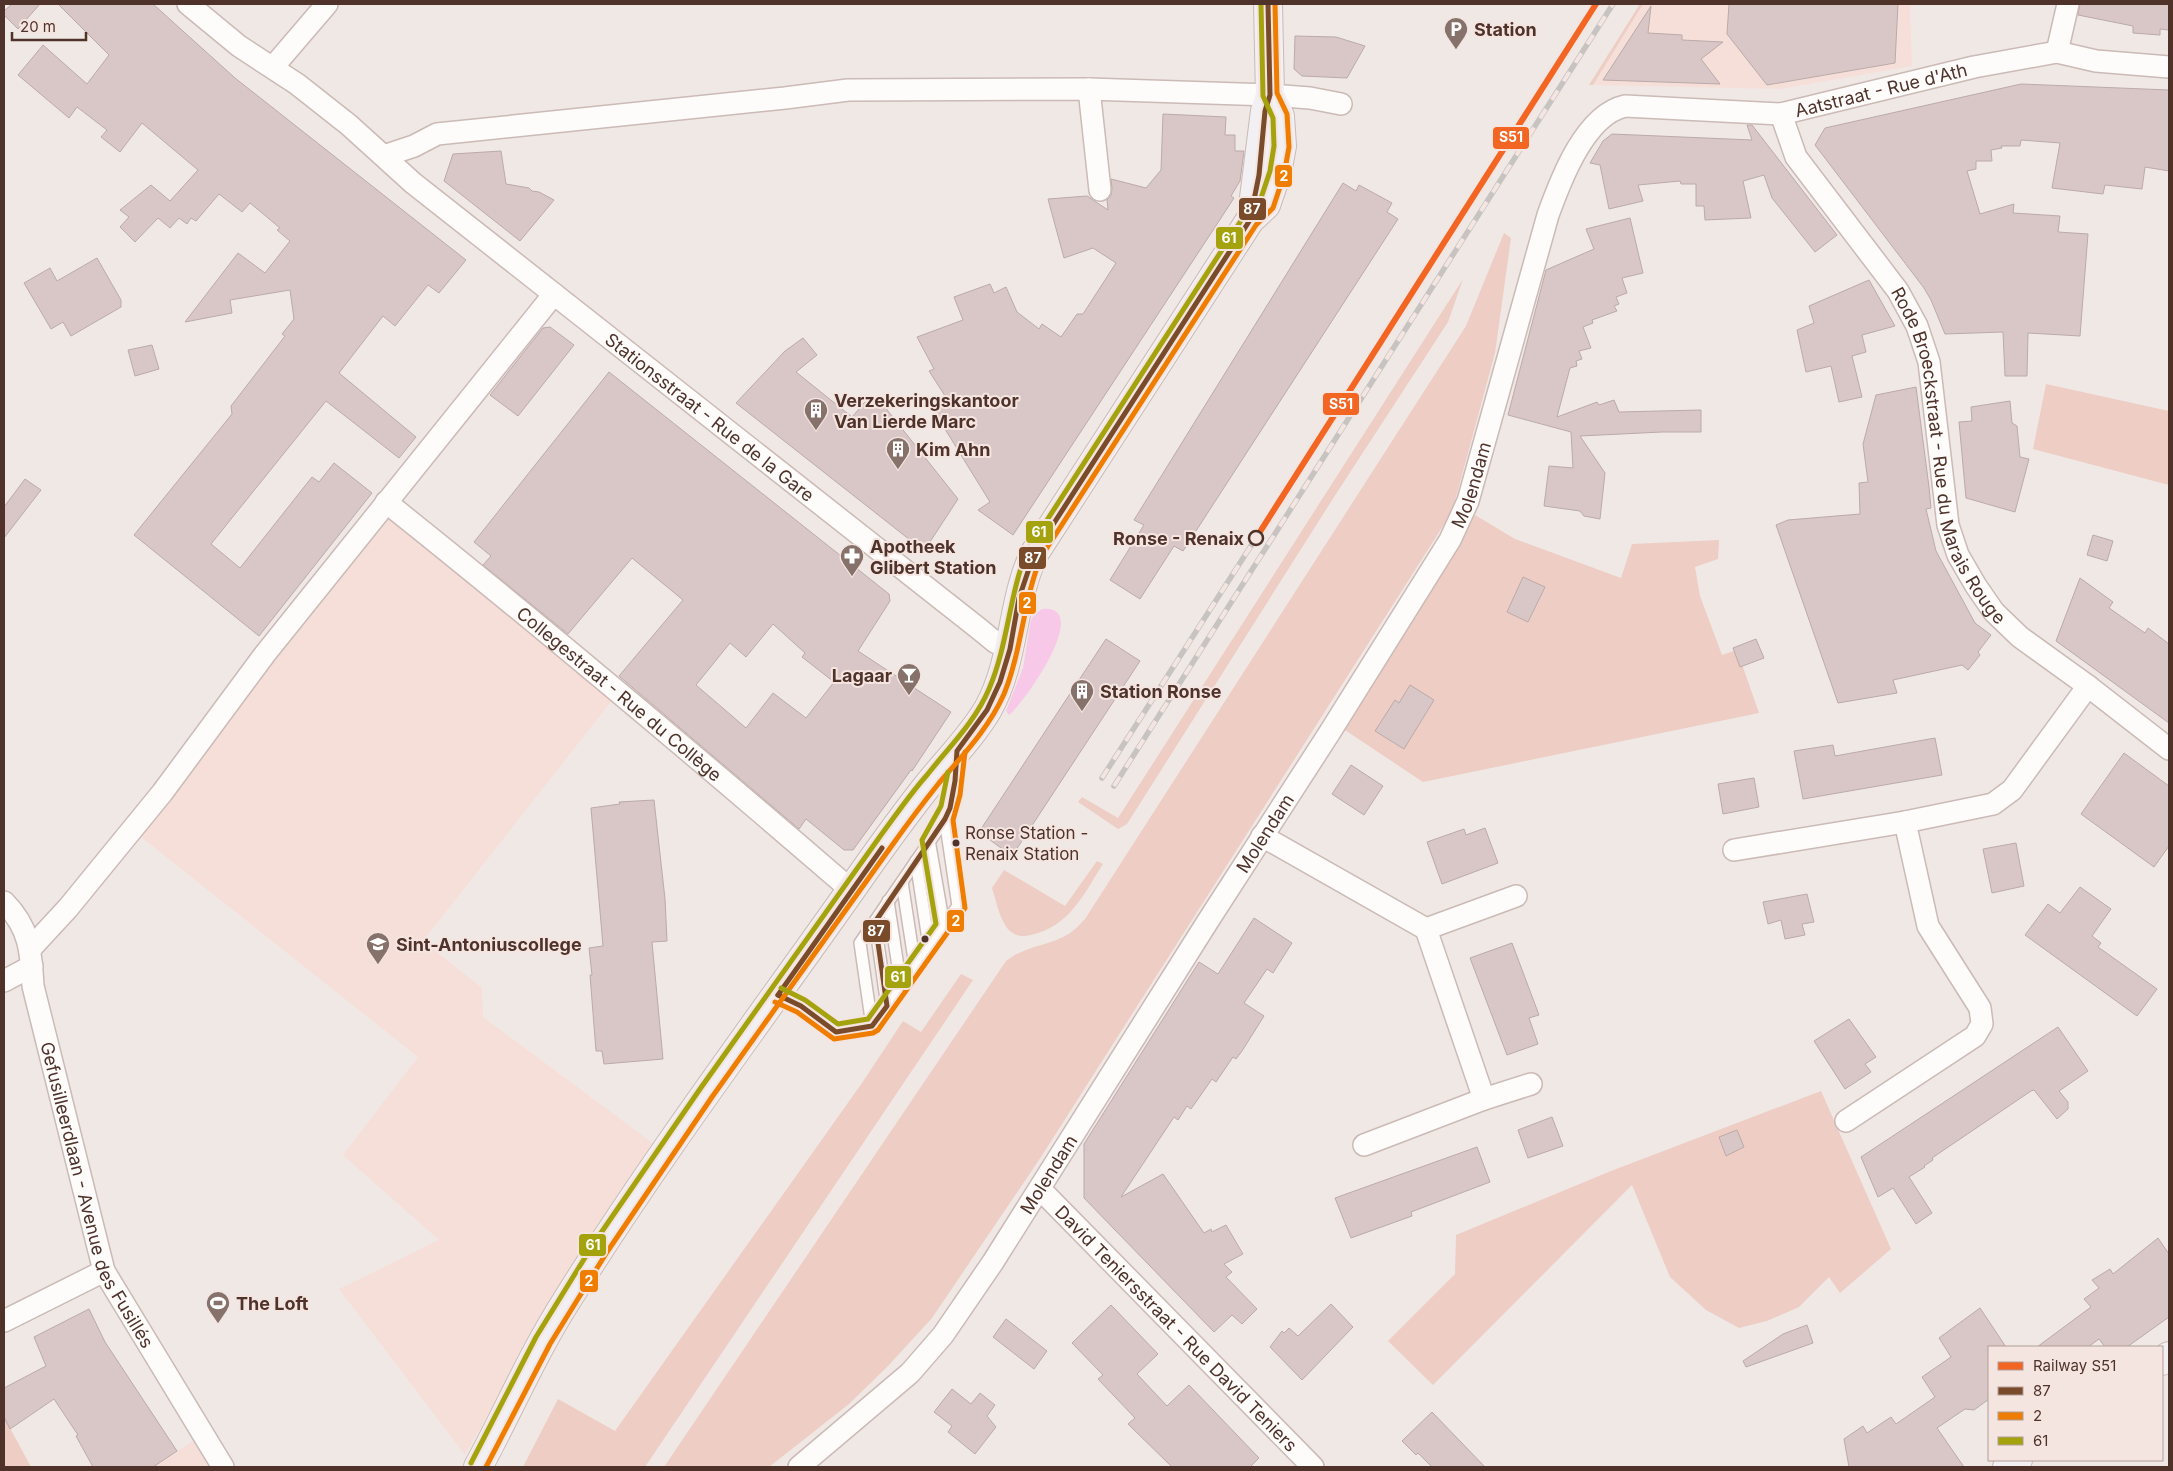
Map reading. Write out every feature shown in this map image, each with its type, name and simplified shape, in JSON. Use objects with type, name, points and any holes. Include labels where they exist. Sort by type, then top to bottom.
[{"type":"street","name":"Stationsstraat - Rue de la Gare","points":[[188,4],[239,46],[273,67],[349,125],[413,183],[995,642],[1010,649]]},
{"type":"street","points":[[273,67],[327,4]]},
{"type":"street","points":[[478,1467],[565,1302],[638,1190],[851,890],[923,791],[957,751],[987,710],[1000,682],[1010,649],[1019,598],[1034,554],[1250,220],[1266,205],[1277,174],[1282,146],[1280,116],[1270,95],[1268,4]]},
{"type":"street","points":[[2058,52],[2068,4]]},
{"type":"street","name":"Aatstraat - Rue d'Ath","points":[[1597,122],[1614,109],[1625,106],[1781,114],[1974,67],[2058,52],[2096,61],[2169,67]]},
{"type":"street","points":[[1089,89],[1100,190]]},
{"type":"street","points":[[384,156],[414,146],[437,134],[848,90],[1089,89],[1270,95],[1310,98],[1341,104]]},
{"type":"street","name":"Rode Broeckstraat - Rue du Marais Rouge","points":[[1781,114],[1796,157],[1898,291],[1917,326],[1929,362],[1948,525],[1958,555],[1976,586],[1994,612],[2020,637],[2169,748]]},
{"type":"street","name":"Molendam","points":[[799,1467],[910,1373],[943,1335],[1040,1189],[1450,540],[1468,501],[1548,215],[1557,190],[1584,138],[1597,122]]},
{"type":"street","points":[[4,980],[31,957],[68,908],[162,793],[265,654],[554,294]]},
{"type":"street","name":"Collegestraat - Rue du Collège","points":[[386,502],[572,653],[851,890]]},
{"type":"street","points":[[1734,850],[1905,822],[1993,804],[2012,790],[2088,686]]},
{"type":"street","points":[[1846,1122],[1974,1036],[1982,1024],[1980,1008],[1928,926],[1905,822]]},
{"type":"street","points":[[1262,836],[1426,929],[1484,1099]]},
{"type":"street","points":[[1426,929],[1516,896]]},
{"type":"street","name":"Gefusilleerdlaan - Avenue des Fusillés","points":[[4,902],[19,921],[31,957],[33,986],[104,1271],[223,1467]]},
{"type":"street","points":[[1364,1145],[1484,1099],[1531,1084]]},
{"type":"street","name":"David Teniersstraat - Rue David Teniers","points":[[1040,1189],[1313,1467]]},
{"type":"street","points":[[4,1321],[104,1271]]},
{"type":"lane","points":[[872,1026],[860,943],[945,819],[950,808],[955,781],[957,751]]},
{"type":"lane","points":[[778,995],[801,1006],[836,1032],[872,1026],[958,906],[945,819]]},
{"type":"lane","points":[[929,840],[944,926]]},
{"type":"lane","points":[[916,861],[930,946]]},
{"type":"lane","points":[[902,882],[915,966]]},
{"type":"lane","points":[[888,901],[901,986]]},
{"type":"lane","points":[[875,922],[887,1006]]},
{"type":"shaded area","points":[[1640,4],[1643,4],[1593,85],[1589,85]]},
{"type":"shaded area","points":[[1643,4],[1910,4],[1912,66],[1781,89],[1593,85]]},
{"type":"shaded area","points":[[1504,233],[1511,238],[1495,353],[1452,512],[1041,1157],[932,1318],[888,1366],[849,1404],[769,1467],[664,1467],[1006,961],[1021,952],[1062,937],[1085,919],[1466,326]]},
{"type":"shaded area","points":[[1463,279],[1448,322],[1334,497],[1127,824],[1118,829],[1078,802],[1082,797],[1118,818]]},
{"type":"shaded area","points":[[2046,384],[2169,411],[2169,485],[2033,449]]},
{"type":"shaded area","name":"Sint-Antoniuscollege","points":[[384,512],[617,694],[423,941],[482,988],[483,1017],[654,1144],[624,1186],[553,1299],[465,1455],[339,1289],[439,1240],[343,1155],[418,1057],[136,833]]},
{"type":"shaded area","points":[[1475,515],[1515,539],[1621,578],[1632,544],[1719,540],[1718,559],[1695,567],[1700,596],[1722,655],[1737,650],[1759,713],[1423,782],[1339,726]]},
{"type":"shaded area","points":[[1042,609],[1056,612],[1061,622],[1058,637],[1051,656],[1040,675],[1028,693],[1009,715],[1006,711],[1023,668],[1031,620]]},
{"type":"shaded area","points":[[1097,861],[1103,864],[1082,898],[1066,917],[1056,924],[1044,931],[1024,936],[1010,931],[1004,924],[992,888],[1004,870],[1065,906]]},
{"type":"shaded area","points":[[961,974],[973,980],[645,1467],[523,1467],[558,1399],[615,1431],[862,1083],[903,1021],[921,1032]]},
{"type":"shaded area","points":[[1821,1091],[1891,1249],[1840,1293],[1829,1277],[1799,1307],[1767,1321],[1739,1328],[1706,1310],[1670,1277],[1632,1185],[1433,1385],[1388,1341],[1455,1274],[1456,1235],[1611,1171]]},
{"type":"shaded area","points":[[4,1417],[31,1467],[4,1467]]},
{"type":"shaded area","points":[[193,1441],[209,1467],[152,1467]]},
{"type":"building","points":[[12,4],[40,4],[18,29],[4,15],[4,11]]},
{"type":"building","points":[[58,4],[153,4],[235,78],[466,260],[439,293],[428,285],[395,326],[383,316],[339,373],[416,437],[399,458],[326,401],[211,544],[240,568],[312,477],[319,482],[334,463],[372,493],[259,636],[134,535],[232,414],[231,406],[285,336],[282,334],[294,319],[290,290],[230,300],[232,313],[185,322],[238,253],[265,273],[290,241],[277,230],[280,228],[250,203],[242,212],[219,194],[196,221],[191,218],[187,224],[179,218],[170,228],[158,218],[135,242],[120,227],[129,217],[120,210],[151,185],[170,201],[198,170],[142,123],[120,152],[101,137],[107,130],[77,107],[69,118],[18,75],[43,45],[87,84],[109,55]]},
{"type":"building","points":[[1729,4],[1898,4],[1895,63],[1767,85],[1727,34]]},
{"type":"building","points":[[2080,4],[2169,4],[2169,30],[2160,29],[2160,35],[2133,33],[2133,26],[2078,15]]},
{"type":"building","points":[[1651,6],[1648,33],[1682,35],[1682,40],[1723,42],[1701,59],[1720,84],[1603,80]]},
{"type":"building","points":[[1295,36],[1336,37],[1365,46],[1347,78],[1302,76],[1294,69]]},
{"type":"building","points":[[2021,84],[2169,90],[2169,171],[2145,167],[2142,189],[2105,185],[2103,194],[2052,188],[2060,143],[2021,140],[2020,146],[2001,146],[2002,148],[1991,150],[1992,161],[1976,161],[1976,169],[1967,171],[1980,214],[2014,204],[2013,213],[2060,216],[2058,232],[2088,234],[2080,336],[2028,333],[2027,376],[2005,376],[2003,332],[1945,334],[1924,288],[1815,145],[1825,128]]},
{"type":"building","points":[[1163,114],[1226,117],[1225,135],[1235,135],[1235,151],[1244,151],[1240,181],[1231,196],[1234,198],[1013,535],[978,510],[990,502],[932,408],[947,399],[929,371],[934,369],[917,337],[963,320],[954,297],[990,284],[994,293],[1006,287],[1017,312],[1039,329],[1042,324],[1061,337],[1077,314],[1083,314],[1116,263],[1093,248],[1064,258],[1048,199],[1087,196],[1108,210],[1107,200],[1111,195],[1112,189],[1111,179],[1146,188],[1161,170]]},
{"type":"building","points":[[1747,125],[1752,125],[1837,235],[1815,252],[1772,198],[1764,175],[1743,181],[1751,218],[1705,220],[1704,206],[1696,206],[1696,184],[1681,184],[1680,181],[1638,185],[1643,201],[1609,209],[1600,165],[1590,163],[1603,141],[1612,134],[1752,140]]},
{"type":"building","points":[[501,151],[506,184],[529,188],[554,200],[520,241],[444,181],[453,154]]},
{"type":"building","points":[[1343,183],[1356,191],[1359,185],[1392,203],[1387,212],[1398,219],[1183,551],[1174,546],[1140,599],[1110,580],[1144,525],[1134,520]]},
{"type":"building","points":[[1630,218],[1643,273],[1622,278],[1627,293],[1616,297],[1619,304],[1614,306],[1617,311],[1592,320],[1593,323],[1583,327],[1591,348],[1579,351],[1582,359],[1576,361],[1577,366],[1570,368],[1557,417],[1597,402],[1599,405],[1614,400],[1619,412],[1701,410],[1701,432],[1580,436],[1605,473],[1600,519],[1584,516],[1580,511],[1544,506],[1549,466],[1573,468],[1571,432],[1508,415],[1546,270],[1594,249],[1586,229]]},
{"type":"building","points":[[97,258],[121,300],[121,307],[71,336],[63,322],[51,329],[24,283],[50,268],[57,281]]},
{"type":"building","points":[[1869,280],[1895,326],[1862,335],[1866,352],[1852,356],[1862,397],[1839,402],[1831,366],[1806,372],[1797,330],[1814,323],[1809,306]]},
{"type":"building","points":[[550,327],[574,345],[518,416],[490,395],[543,328]]},
{"type":"building","points":[[803,338],[817,355],[796,372],[852,417],[865,402],[873,409],[880,401],[958,499],[924,551],[736,403],[785,351]]},
{"type":"building","points":[[152,345],[159,369],[135,376],[128,350]]},
{"type":"building","points":[[609,372],[889,594],[890,601],[858,651],[951,712],[912,771],[853,850],[844,850],[806,819],[799,829],[619,676],[683,600],[632,558],[568,634],[483,565],[491,556],[474,542]],"holes":[[[773,624],[805,653],[802,657],[834,682],[806,718],[773,693],[746,728],[696,685],[730,643],[746,657]]]},
{"type":"building","points":[[1916,387],[1931,508],[1926,509],[1936,551],[1975,623],[1991,635],[1978,652],[1980,655],[1968,670],[1962,665],[1893,680],[1897,693],[1838,703],[1776,525],[1788,520],[1860,514],[1859,483],[1868,482],[1863,444],[1876,395]]},
{"type":"building","points":[[2010,401],[2012,423],[2017,426],[2020,457],[2029,459],[2015,512],[1966,498],[1959,422],[1972,421],[1971,407]]},
{"type":"building","points":[[25,479],[41,490],[4,538],[4,507]]},
{"type":"building","points":[[2093,535],[2113,541],[2107,561],[2087,555]]},
{"type":"building","points":[[1523,577],[1545,587],[1528,622],[1507,612]]},
{"type":"building","points":[[2080,578],[2113,602],[2109,608],[2145,633],[2148,628],[2169,644],[2169,723],[2056,641]]},
{"type":"building","name":"Station Ronse","points":[[1106,639],[1140,661],[1012,856],[979,832]]},
{"type":"building","points":[[1756,639],[1764,658],[1740,667],[1733,648]]},
{"type":"building","points":[[1410,685],[1434,700],[1404,749],[1375,731],[1395,700],[1399,703]]},
{"type":"building","points":[[1935,738],[1942,775],[1803,799],[1794,751],[1833,745],[1835,756]]},
{"type":"building","points":[[2124,753],[2169,786],[2169,846],[2154,867],[2081,814]]},
{"type":"building","points":[[1351,765],[1383,786],[1364,815],[1332,794]]},
{"type":"building","points":[[1754,778],[1759,807],[1723,814],[1718,784]]},
{"type":"building","points":[[654,800],[665,899],[667,941],[652,942],[663,1059],[604,1064],[602,1051],[596,1051],[590,975],[592,975],[589,948],[603,946],[591,808],[620,804],[619,802]]},
{"type":"building","points":[[1485,828],[1498,863],[1442,884],[1427,842],[1464,829],[1466,835]]},
{"type":"building","points":[[2016,843],[2024,886],[1992,893],[1983,849]]},
{"type":"building","points":[[2080,887],[2111,909],[2092,936],[2101,943],[2098,947],[2157,989],[2137,1016],[2025,935],[2048,904],[2060,913]]},
{"type":"building","points":[[1807,894],[1814,922],[1802,924],[1805,935],[1785,939],[1781,920],[1768,924],[1763,902]]},
{"type":"building","points":[[1254,918],[1292,943],[1273,973],[1267,969],[1244,1003],[1264,1016],[1242,1051],[1236,1059],[1233,1057],[1216,1082],[1212,1079],[1191,1109],[1187,1106],[1178,1120],[1174,1117],[1121,1197],[1163,1174],[1204,1233],[1211,1229],[1212,1232],[1226,1225],[1243,1254],[1224,1264],[1232,1272],[1226,1277],[1257,1309],[1242,1324],[1232,1315],[1214,1332],[1084,1198],[1084,1144],[1199,962],[1218,974]]},
{"type":"building","points":[[1512,943],[1539,1015],[1529,1018],[1538,1044],[1507,1055],[1470,958]]},
{"type":"building","points":[[1849,1019],[1876,1057],[1865,1064],[1871,1072],[1845,1089],[1814,1041]]},
{"type":"building","points":[[2058,1027],[2088,1071],[2059,1091],[2068,1102],[2068,1109],[2057,1119],[2034,1090],[2031,1091],[1932,1158],[1933,1160],[1925,1167],[1909,1177],[1932,1213],[1916,1224],[1893,1188],[1878,1197],[1861,1157]]},
{"type":"building","points":[[1552,1117],[1563,1146],[1528,1158],[1518,1130]]},
{"type":"building","points":[[1737,1130],[1744,1147],[1726,1156],[1719,1137]]},
{"type":"building","points":[[1477,1147],[1490,1182],[1411,1212],[1412,1216],[1351,1238],[1335,1198]]},
{"type":"building","points":[[2158,1238],[2169,1254],[2169,1317],[2128,1346],[2104,1346],[2099,1339],[2089,1346],[2038,1346],[2091,1307],[2084,1299],[2099,1288],[2092,1280],[2110,1269],[2113,1274]]},
{"type":"building","points":[[1331,1304],[1353,1327],[1302,1380],[1270,1347],[1282,1331],[1284,1333],[1289,1328],[1298,1336]]},
{"type":"building","points":[[1111,1305],[1158,1354],[1137,1374],[1167,1406],[1189,1385],[1259,1458],[1250,1467],[1172,1467],[1128,1424],[1135,1418],[1098,1379],[1103,1375],[1072,1343]]},
{"type":"building","points":[[1980,1308],[2005,1346],[1988,1346],[1988,1400],[1974,1410],[1965,1409],[1937,1428],[1964,1467],[1849,1467],[1844,1439],[1863,1426],[1867,1433],[1891,1417],[1896,1424],[1935,1397],[1922,1377],[1951,1357],[1939,1338]]},
{"type":"building","points":[[89,1309],[105,1342],[177,1451],[153,1467],[93,1467],[76,1436],[78,1435],[54,1399],[10,1429],[4,1417],[4,1388],[46,1366],[34,1337]]},
{"type":"building","points":[[1006,1319],[1047,1351],[1034,1369],[993,1337]]},
{"type":"building","points":[[1807,1325],[1813,1343],[1746,1367],[1743,1361],[1783,1334]]},
{"type":"building","points":[[952,1389],[971,1404],[980,1393],[995,1405],[987,1416],[996,1427],[975,1454],[948,1432],[952,1426],[934,1412]]},
{"type":"building","points":[[1432,1412],[1485,1467],[1432,1467],[1402,1441]]},
{"type":"railway","points":[[1114,786],[1613,4]]},
{"type":"railway","points":[[1102,778],[1256,538]]},
{"type":"rail line","name":"S51","points":[[1256,538],[1596,4]]},
{"type":"transit line","name":"61","points":[[471,1463],[536,1337],[594,1243],[700,1089],[881,835],[961,734],[983,701],[995,672],[1005,638],[1016,585],[1027,551],[1244,216],[1260,201],[1270,171],[1274,146],[1273,118],[1263,96],[1261,4]]},
{"type":"transit line","name":"87","points":[[778,995],[801,1006],[836,1032],[872,1026],[887,1006],[875,922],[945,819],[950,808],[955,781],[957,751],[987,710],[1000,682],[1010,649],[1019,598],[1034,554],[1250,220],[1259,175],[1265,111],[1270,95],[1268,4]]},
{"type":"transit line","name":"2","points":[[486,1467],[550,1344],[607,1252],[712,1097],[899,836],[939,783],[975,741],[991,718],[1004,694],[1010,677],[1030,591],[1041,557],[1256,225],[1273,208],[1284,175],[1289,147],[1287,114],[1277,93],[1275,4]]},
{"type":"transit line","name":"2","points":[[775,1002],[797,1012],[834,1039],[873,1033],[878,1030],[965,908],[953,820],[960,795],[965,752]]},
{"type":"transit line","name":"61","points":[[781,988],[805,1000],[838,1024],[868,1019],[936,924],[922,840],[941,806],[948,772]]},
{"type":"transit line","name":"87","points":[[778,995],[882,848]]},
{"type":"place","name":"Station","points":[[1456,50]]},
{"type":"place","name":"Verzekeringskantoor Van Lierde Marc","points":[[816,431]]},
{"type":"place","name":"Kim Ahn","points":[[898,470]]},
{"type":"place","name":"Ronse - Renaix","points":[[1256,538]]},
{"type":"place","name":"Apotheek Glibert Station","points":[[852,577]]},
{"type":"place","name":"Lagaar","points":[[909,696]]},
{"type":"place","name":"Station Ronse","points":[[1082,712]]},
{"type":"place","name":"Ronse Station - Renaix Station","points":[[956,843]]},
{"type":"place","name":"Sint-Antoniuscollege","points":[[378,965]]},
{"type":"place","name":"The Loft","points":[[218,1324]]}]
